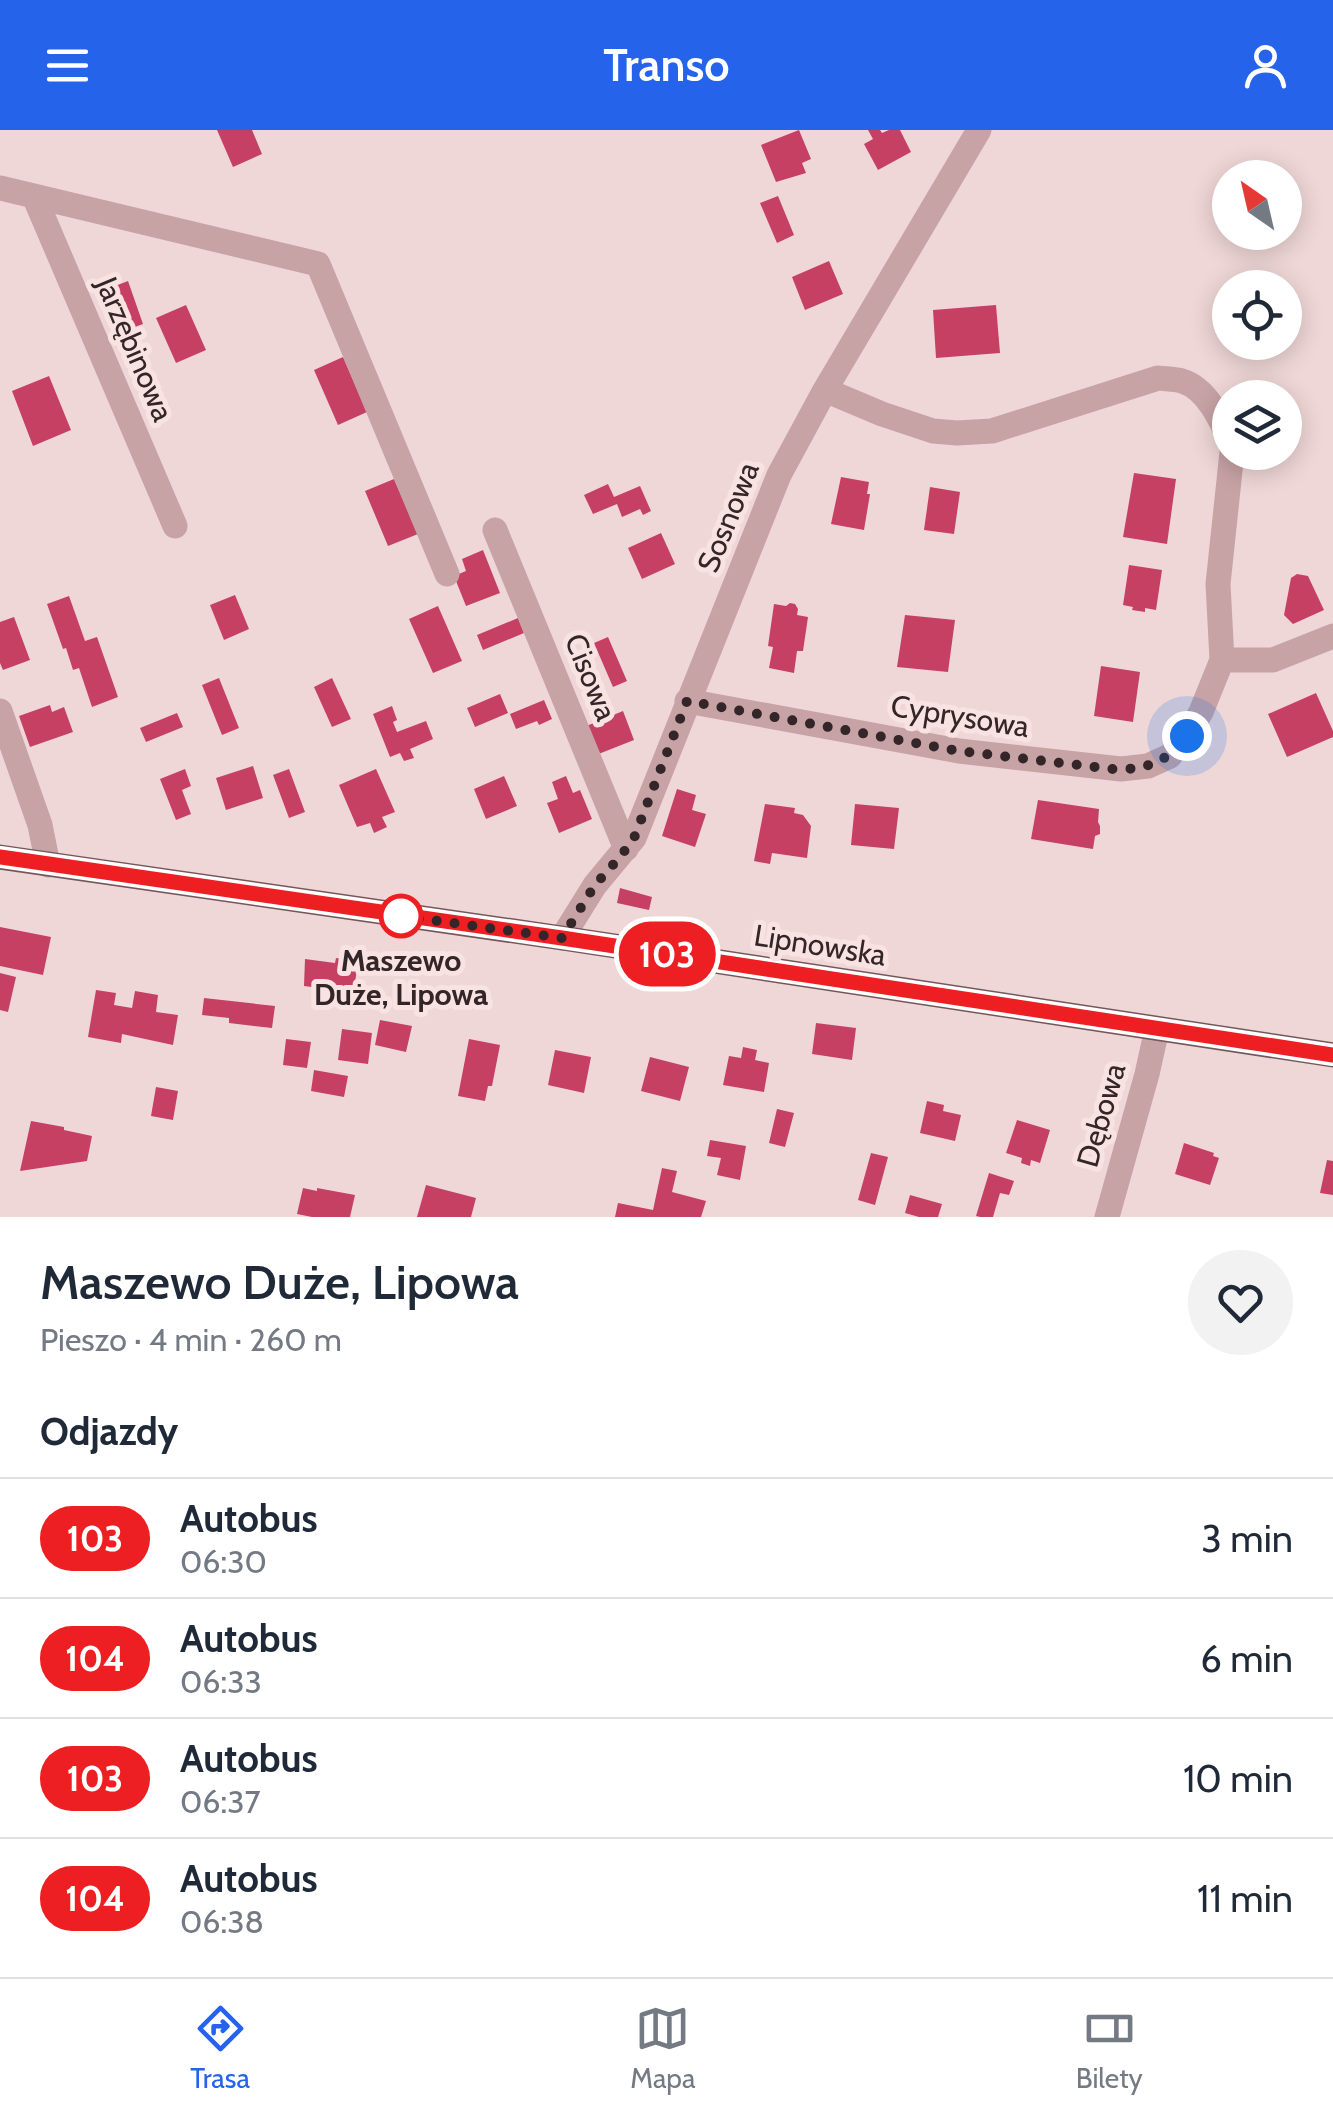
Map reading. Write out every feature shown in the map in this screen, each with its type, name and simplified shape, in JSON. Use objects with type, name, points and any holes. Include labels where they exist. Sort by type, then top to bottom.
[{"type":"main road","name":"Lipnowska","points":[[0,856],[1333,1055]]},
{"type":"street","name":"Sosnowa","points":[[562,938],[595,885],[634,838],[779,475],[979,130]]},
{"type":"street","points":[[0,188],[318,264],[447,574]]},
{"type":"street","name":"Jarzębinowa","points":[[34,196],[175,526]]},
{"type":"street","points":[[825,390],[933,431],[957,433],[992,430],[1158,378],[1184,381],[1206,397],[1212,407]]},
{"type":"street","points":[[1230,470],[1218,584],[1222,660],[1273,660],[1333,636]]},
{"type":"street","name":"Cisowa","points":[[495,530],[626,850]]},
{"type":"street","name":"Cyprysowa","points":[[687,701],[959,751],[1121,770],[1148,766],[1170,756],[1201,712],[1222,660]]},
{"type":"street","points":[[0,711],[40,825],[48,865]]},
{"type":"street","name":"Dębowa","points":[[1106,1217],[1157,1029]]},
{"type":"building","points":[[217,130],[252,130],[262,154],[233,167]]},
{"type":"building","points":[[799,130],[811,159],[802,163],[806,173],[776,182],[761,145]]},
{"type":"building","points":[[868,130],[900,130],[911,152],[878,170],[864,144],[873,139]]},
{"type":"building","points":[[778,196],[794,235],[777,243],[760,203]]},
{"type":"building","points":[[829,261],[843,294],[805,310],[792,277]]},
{"type":"building","points":[[128,281],[143,324],[118,333],[102,291]]},
{"type":"building","points":[[186,305],[206,350],[176,363],[156,318]]},
{"type":"building","points":[[996,305],[1000,353],[936,358],[933,310]]},
{"type":"building","points":[[343,357],[367,412],[338,425],[314,370]]},
{"type":"building","points":[[49,376],[71,430],[33,446],[12,391]]},
{"type":"building","points":[[1134,473],[1176,479],[1167,544],[1123,537]]},
{"type":"building","points":[[841,477],[869,482],[864,530],[831,524]]},
{"type":"building","points":[[394,479],[418,534],[388,546],[365,491]]},
{"type":"building","points":[[608,484],[614,497],[640,486],[651,511],[643,515],[640,509],[622,517],[617,504],[593,514],[584,495]]},
{"type":"building","points":[[930,487],[960,492],[954,534],[924,530]]},
{"type":"building","points":[[661,533],[675,564],[642,579],[628,548]]},
{"type":"building","points":[[483,550],[500,593],[466,606],[454,576],[466,571],[462,559]]},
{"type":"building","points":[[1129,565],[1162,570],[1156,610],[1145,608],[1145,612],[1123,605]]},
{"type":"building","points":[[1297,574],[1308,576],[1324,610],[1293,624],[1284,615],[1291,578]]},
{"type":"building","points":[[235,595],[249,629],[224,640],[210,605]]},
{"type":"building","points":[[69,596],[85,641],[97,637],[118,697],[92,707],[79,668],[73,670],[47,604]]},
{"type":"building","points":[[790,603],[798,609],[797,615],[808,617],[803,651],[797,651],[794,673],[769,668],[774,604]]},
{"type":"building","points":[[438,606],[462,661],[433,673],[409,619]]},
{"type":"building","points":[[905,615],[955,620],[948,672],[897,667]]},
{"type":"building","points":[[14,617],[30,660],[3,670],[0,622]]},
{"type":"building","points":[[518,618],[524,633],[483,650],[477,635]]},
{"type":"building","points":[[608,637],[627,681],[613,687],[594,643]]},
{"type":"building","points":[[1101,666],[1140,672],[1133,722],[1094,716]]},
{"type":"building","points":[[219,678],[239,728],[222,735],[202,685]]},
{"type":"building","points":[[332,678],[351,719],[332,727],[314,687]]},
{"type":"building","points":[[1316,693],[1333,737],[1287,757],[1268,714]]},
{"type":"building","points":[[500,694],[508,713],[475,727],[467,708]]},
{"type":"building","points":[[544,700],[552,719],[516,729],[510,714]]},
{"type":"building","points":[[50,705],[52,712],[64,707],[73,732],[30,747],[19,716]]},
{"type":"building","points":[[392,706],[397,732],[426,721],[433,739],[410,749],[414,758],[404,761],[400,753],[390,757],[373,714]]},
{"type":"building","points":[[623,711],[634,740],[596,755],[584,727]]},
{"type":"building","points":[[177,713],[183,727],[146,742],[140,728]]},
{"type":"building","points":[[253,766],[263,798],[226,810],[216,778]]},
{"type":"building","points":[[185,769],[191,786],[182,790],[191,814],[176,820],[160,779]]},
{"type":"building","points":[[289,769],[305,812],[289,818],[273,775]]},
{"type":"building","points":[[376,769],[395,812],[382,817],[387,827],[374,833],[370,823],[357,827],[339,785]]},
{"type":"building","points":[[504,776],[517,806],[486,819],[474,789]]},
{"type":"building","points":[[566,776],[573,793],[580,790],[592,819],[559,833],[547,803],[558,799],[552,782]]},
{"type":"building","points":[[677,789],[696,795],[692,810],[706,814],[695,847],[662,836]]},
{"type":"building","points":[[1038,800],[1099,809],[1100,834],[1095,836],[1093,849],[1031,839]]},
{"type":"building","points":[[765,804],[795,808],[794,813],[803,815],[811,826],[807,858],[772,853],[770,864],[754,861]]},
{"type":"building","points":[[855,804],[899,808],[894,849],[851,845]]},
{"type":"building","points":[[620,888],[652,897],[649,910],[617,903]]},
{"type":"building","points":[[0,927],[51,937],[43,975],[0,966]]},
{"type":"building","points":[[336,958],[358,961],[353,998],[331,995],[332,981],[320,979],[319,988],[304,986],[305,959],[335,963]]},
{"type":"building","points":[[0,973],[16,977],[8,1012],[0,1010]]},
{"type":"building","points":[[96,990],[116,993],[114,1005],[132,1008],[135,991],[158,995],[156,1012],[178,1015],[173,1045],[122,1034],[121,1043],[88,1037]]},
{"type":"building","points":[[204,998],[275,1006],[272,1028],[202,1015]]},
{"type":"building","points":[[380,1020],[412,1026],[406,1052],[375,1045]]},
{"type":"building","points":[[816,1023],[856,1028],[852,1060],[812,1054]]},
{"type":"building","points":[[342,1029],[372,1033],[368,1064],[338,1060]]},
{"type":"building","points":[[286,1039],[311,1042],[307,1068],[283,1065]]},
{"type":"building","points":[[469,1039],[500,1045],[485,1101],[458,1096]]},
{"type":"building","points":[[743,1047],[757,1050],[755,1060],[769,1063],[764,1092],[723,1085],[729,1056],[741,1058]]},
{"type":"building","points":[[555,1050],[591,1057],[584,1093],[548,1085]]},
{"type":"building","points":[[650,1057],[689,1067],[680,1101],[641,1091]]},
{"type":"building","points":[[314,1070],[348,1076],[344,1097],[311,1091]]},
{"type":"building","points":[[156,1087],[178,1091],[173,1120],[151,1116]]},
{"type":"building","points":[[927,1101],[944,1105],[943,1111],[961,1115],[955,1141],[920,1133]]},
{"type":"building","points":[[777,1109],[794,1113],[785,1147],[769,1143]]},
{"type":"building","points":[[1017,1120],[1050,1130],[1040,1163],[1031,1160],[1030,1166],[1021,1163],[1022,1158],[1006,1153]]},
{"type":"building","points":[[31,1121],[92,1136],[87,1161],[20,1171]]},
{"type":"building","points":[[710,1140],[746,1146],[740,1180],[717,1175],[721,1158],[707,1156]]},
{"type":"building","points":[[1184,1143],[1219,1158],[1210,1185],[1175,1174]]},
{"type":"building","points":[[871,1153],[888,1157],[875,1205],[858,1200]]},
{"type":"building","points":[[1327,1160],[1333,1161],[1333,1195],[1320,1193]]},
{"type":"building","points":[[662,1168],[677,1171],[672,1192],[706,1201],[701,1217],[615,1217],[618,1203],[653,1210]]},
{"type":"building","points":[[989,1173],[1014,1181],[1009,1195],[1000,1193],[993,1217],[976,1216]]},
{"type":"building","points":[[426,1185],[476,1198],[471,1217],[417,1217]]},
{"type":"building","points":[[303,1188],[355,1195],[350,1217],[297,1214]]},
{"type":"building","points":[[910,1195],[942,1204],[938,1217],[905,1213]]},
{"type":"bus line","name":"103","points":[[0,857],[1333,1055]]},
{"type":"place","name":"Maszewo Duże, Lipowa","points":[[401,916]]},
{"type":"route","points":[[401,916],[562,938],[595,885],[634,838],[687,701],[959,751],[1121,770],[1148,766],[1170,756],[1187,736]]}]
